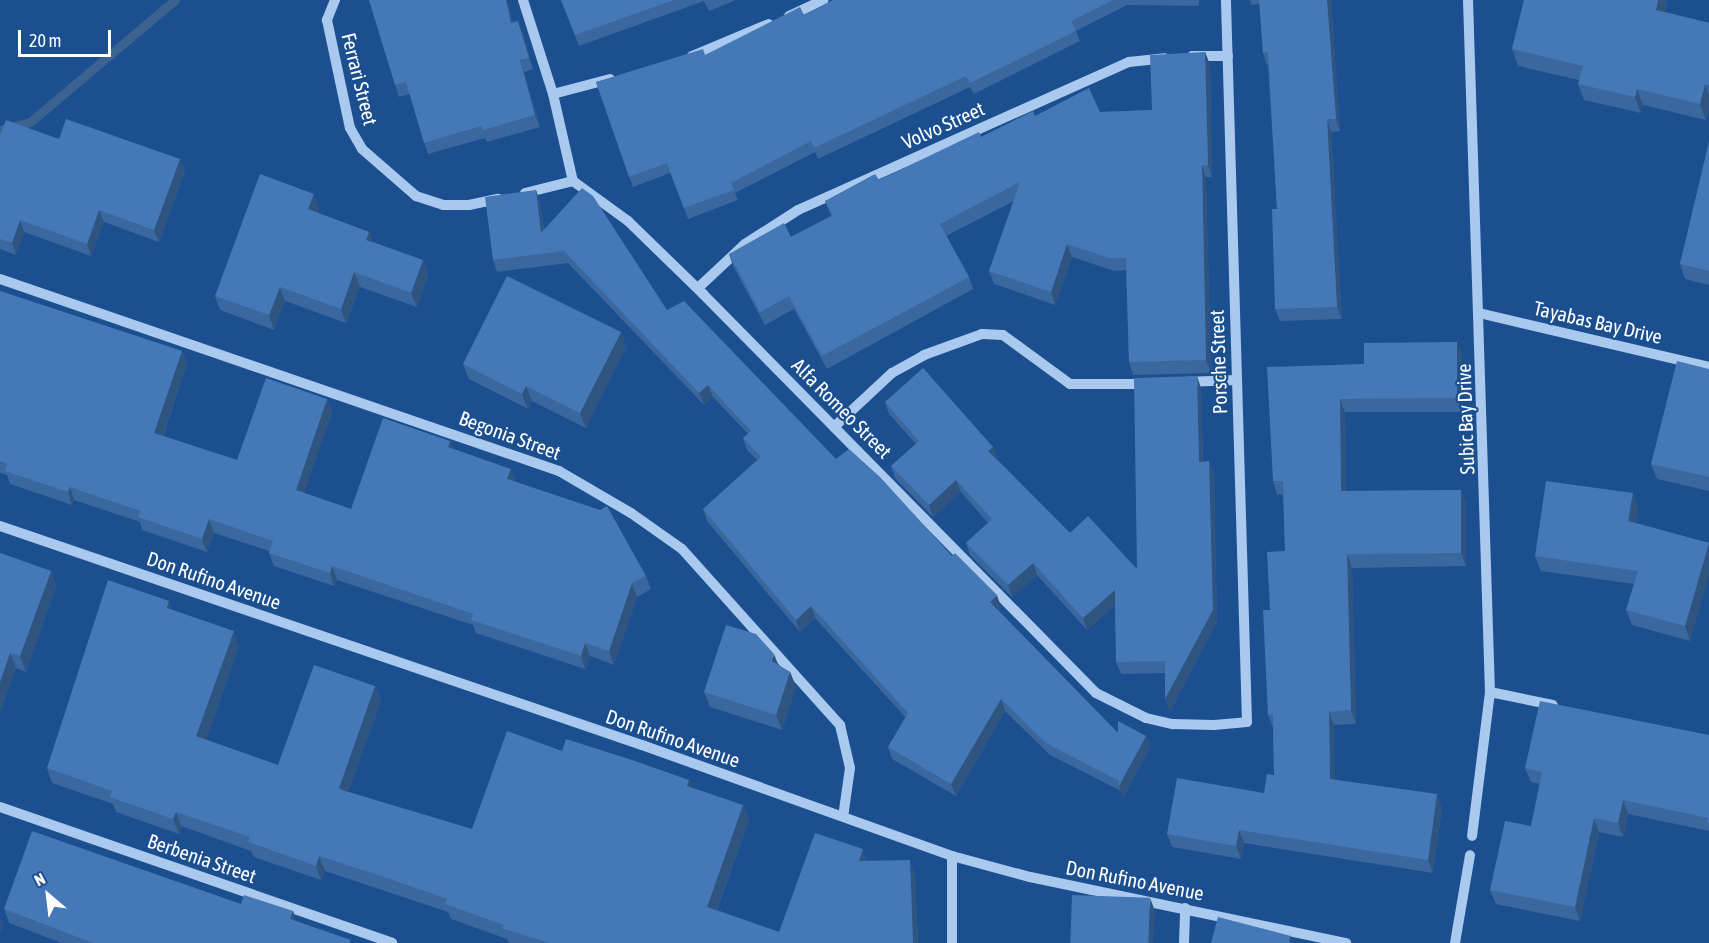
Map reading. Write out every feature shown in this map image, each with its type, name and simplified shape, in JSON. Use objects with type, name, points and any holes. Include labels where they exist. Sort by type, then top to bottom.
[{"type":"street","name":"Ferrari Street","points":[[335,0],[327,20],[350,128],[373,162],[399,184],[416,196],[443,205],[469,205],[573,181]]},
{"type":"street","points":[[523,0],[553,94],[573,181]]},
{"type":"street","points":[[684,59],[824,0]]},
{"type":"street","name":"Porsche Street","points":[[1226,0],[1247,722]]},
{"type":"street","name":"Subic Bay Drive","points":[[1468,0],[1490,692],[1472,836]]},
{"type":"street","name":"Volvo Street","points":[[698,288],[752,238],[798,210],[1129,62],[1228,56]]},
{"type":"street","points":[[553,94],[618,76]]},
{"type":"street","name":"Alfa Romeo Street","points":[[573,181],[628,221],[698,288],[1096,693],[1123,709],[1173,724],[1247,722]]},
{"type":"street","name":"Begonia Street","points":[[0,279],[559,471],[631,513],[682,549],[840,725],[850,768],[843,817]]},
{"type":"street","name":"Tayabas Bay Drive","points":[[1479,313],[1709,367]]},
{"type":"street","points":[[834,427],[892,373],[924,355],[982,334],[1003,335],[1070,384],[1237,380]]},
{"type":"street","name":"Don Rufino Avenue","points":[[0,526],[952,856],[1030,878],[1185,908],[1346,943]]},
{"type":"street","points":[[1490,692],[1570,709]]},
{"type":"street","name":"Berbenia Street","points":[[0,807],[392,943]]},
{"type":"street","points":[[1455,943],[1470,855]]},
{"type":"street","points":[[952,856],[952,943]]},
{"type":"street","points":[[1184,943],[1185,908]]},
{"type":"building","points":[[369,0],[506,0],[511,23],[518,21],[529,58],[520,60],[535,115],[483,130],[481,126],[424,143],[406,82],[395,85]]},
{"type":"building","points":[[561,0],[674,0],[575,35]]},
{"type":"building","points":[[833,0],[1113,0],[1071,21],[1076,31],[970,83],[966,76],[814,148],[811,141],[731,183],[734,190],[684,208],[667,163],[629,177],[596,82],[703,49],[705,55],[800,7],[804,15]]},
{"type":"building","points":[[1259,0],[1327,0],[1336,119],[1327,119],[1337,307],[1275,309],[1272,209],[1277,209],[1268,52],[1263,53]]},
{"type":"building","points":[[1524,0],[1658,0],[1656,10],[1709,23],[1709,85],[1705,84],[1700,104],[1637,89],[1635,97],[1578,84],[1583,66],[1512,49]]},
{"type":"building","points":[[1205,52],[1208,165],[1202,165],[1206,360],[1129,362],[1126,258],[1109,258],[1067,244],[1051,292],[989,271],[1020,182],[940,224],[969,277],[822,356],[789,296],[760,312],[729,254],[784,223],[791,237],[833,215],[825,201],[875,174],[879,180],[979,132],[981,137],[1033,111],[1035,116],[1089,88],[1100,112],[1152,110],[1150,55]]},
{"type":"building","points":[[66,119],[180,159],[154,230],[99,210],[87,244],[20,220],[12,243],[0,239],[0,136],[6,120],[59,139]]},
{"type":"building","points":[[1709,142],[1709,271],[1680,264]]},
{"type":"building","points":[[260,174],[314,194],[308,209],[369,232],[366,240],[423,260],[411,293],[354,272],[341,309],[280,287],[269,315],[215,296]]},
{"type":"building","points":[[582,188],[593,196],[667,310],[684,301],[836,459],[849,449],[880,477],[952,556],[955,553],[997,595],[990,602],[1118,733],[1118,721],[1146,736],[1119,786],[1119,781],[1046,743],[1001,699],[951,784],[888,747],[908,713],[811,606],[796,620],[703,509],[761,457],[743,438],[751,431],[708,385],[699,393],[564,251],[493,260],[485,197],[536,190],[541,233]]},
{"type":"building","points":[[507,276],[621,332],[580,413],[526,386],[522,394],[463,364]]},
{"type":"building","points":[[0,291],[182,351],[154,433],[237,460],[266,378],[327,399],[296,490],[351,509],[383,418],[450,441],[448,447],[511,469],[507,479],[600,510],[607,506],[646,576],[632,583],[609,651],[585,643],[581,656],[471,620],[473,614],[332,566],[330,573],[269,553],[273,541],[209,519],[202,539],[138,517],[140,511],[70,487],[68,492],[5,471],[7,464],[0,461]]},
{"type":"building","points":[[1457,342],[1457,398],[1340,399],[1341,491],[1461,490],[1461,553],[1347,554],[1351,710],[1329,712],[1330,779],[1437,794],[1428,860],[1239,830],[1236,846],[1167,834],[1177,778],[1264,793],[1267,774],[1274,775],[1273,714],[1268,715],[1263,610],[1270,610],[1267,552],[1285,551],[1283,481],[1273,481],[1267,367],[1364,364],[1364,343]]},
{"type":"building","points":[[1677,361],[1709,369],[1709,477],[1651,464]]},
{"type":"building","points":[[923,368],[993,447],[988,451],[1070,533],[1088,516],[1137,569],[1134,378],[1197,376],[1199,462],[1209,461],[1213,610],[1165,699],[1165,661],[1116,662],[1115,590],[1083,618],[1033,563],[1008,585],[966,543],[992,519],[956,480],[929,505],[891,466],[919,441],[885,402]]},
{"type":"building","points":[[1546,481],[1633,493],[1628,521],[1709,543],[1685,626],[1626,610],[1638,571],[1535,556]]},
{"type":"building","points":[[0,553],[51,571],[20,656],[10,653],[0,682]]},
{"type":"building","points":[[108,580],[169,601],[167,608],[234,631],[196,736],[278,765],[314,665],[375,686],[339,788],[342,790],[472,829],[507,731],[562,751],[566,739],[689,780],[687,786],[743,805],[707,907],[779,932],[815,833],[863,849],[859,861],[910,860],[913,943],[549,943],[502,928],[504,925],[445,904],[447,899],[384,877],[319,856],[316,866],[248,842],[250,837],[176,812],[173,819],[110,797],[112,791],[47,768]]},
{"type":"building","points":[[726,625],[756,634],[774,654],[772,661],[790,672],[776,715],[704,692]]},
{"type":"building","points":[[1540,701],[1709,735],[1709,823],[1707,823],[1708,818],[1623,800],[1618,823],[1594,818],[1575,907],[1490,890],[1505,821],[1531,826],[1542,772],[1525,768]]},
{"type":"building","points":[[32,831],[241,904],[244,895],[293,911],[290,919],[351,940],[349,943],[93,943],[4,909]]},
{"type":"building","points":[[1072,895],[1150,898],[1148,943],[1070,943]]},
{"type":"building","points":[[1218,917],[1291,936],[1289,942],[1291,943],[1211,943]]},
{"type":"waterway","points":[[0,130],[30,122],[175,0]]}]
